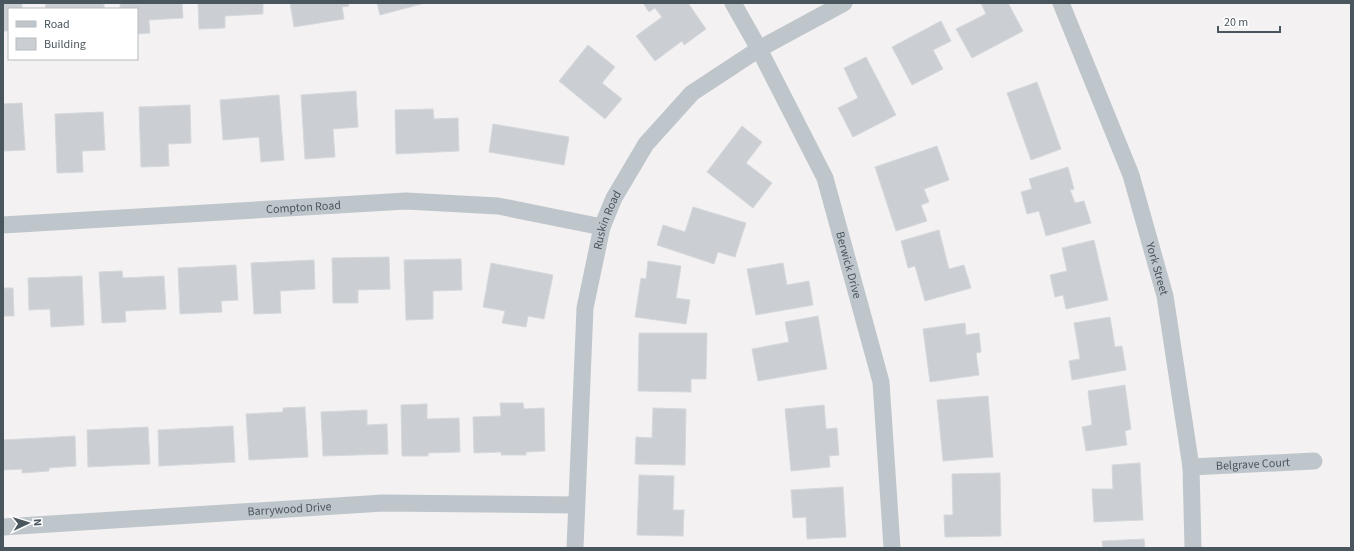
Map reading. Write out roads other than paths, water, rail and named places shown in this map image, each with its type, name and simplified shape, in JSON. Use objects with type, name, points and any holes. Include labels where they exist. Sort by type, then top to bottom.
[{"type":"street","name":"Berwick Drive","points":[[733,3],[760,49],[826,178],[881,382],[892,548]]},
{"type":"street","name":"Ruskin Road","points":[[575,548],[585,308],[602,227],[614,198],[646,144],[692,93],[760,49],[844,3]]},
{"type":"street","name":"York Street","points":[[1061,3],[1131,175],[1165,296],[1191,467],[1193,548]]},
{"type":"street","name":"Compton Road","points":[[3,226],[406,201],[498,206],[602,227]]},
{"type":"street","name":"Belgrave Court","points":[[1191,467],[1314,461]]},
{"type":"street","name":"Barrywood Drive","points":[[3,527],[383,503],[576,506]]}]
